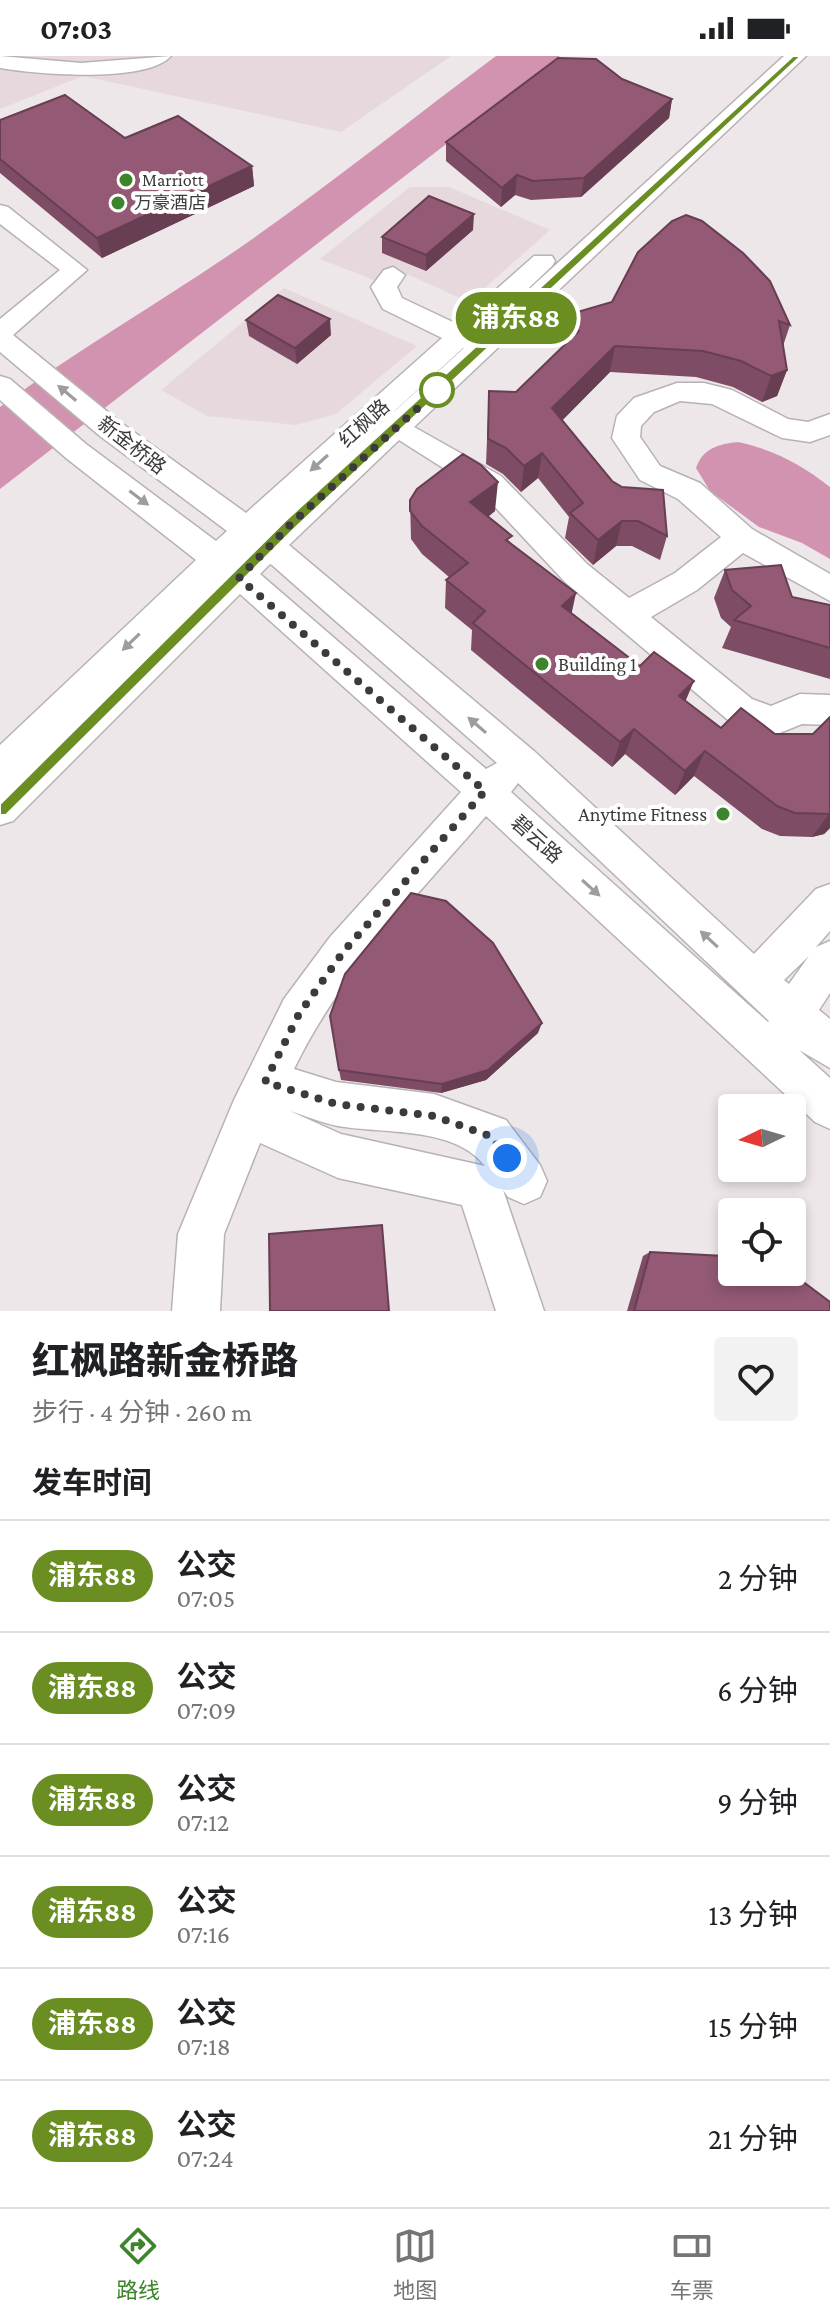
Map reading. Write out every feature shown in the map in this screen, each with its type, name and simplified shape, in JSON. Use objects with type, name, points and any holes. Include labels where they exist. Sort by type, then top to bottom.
[{"type":"street","points":[[0,62],[49,71],[102,69],[161,56]]},
{"type":"street","name":"红枫路","points":[[0,768],[227,569],[774,56]]},
{"type":"street","name":"红枫路","points":[[472,341],[796,56]]},
{"type":"street","points":[[0,212],[75,270],[0,335]]},
{"type":"street","points":[[393,275],[384,287],[392,303],[472,341]]},
{"type":"street","name":"新金桥路","points":[[0,335],[110,429],[258,540]]},
{"type":"street","name":"新金桥路","points":[[0,385],[76,451],[202,545],[227,569]]},
{"type":"street","points":[[830,456],[820,428],[782,428],[722,397],[704,392],[677,392],[644,405],[627,423],[626,438],[650,473],[689,491],[741,537],[830,589]]},
{"type":"street","points":[[411,436],[491,484],[576,573],[740,710],[772,721],[800,709],[830,710]]},
{"type":"street","points":[[623,613],[650,606],[670,594],[741,537]]},
{"type":"street","points":[[258,540],[521,762],[752,979],[830,1047]]},
{"type":"street","name":"红枫路","points":[[0,809],[227,569]]},
{"type":"street","name":"碧云路","points":[[227,569],[485,791],[830,1107]]},
{"type":"street","points":[[196,1311],[201,1234],[257,1098],[299,1014],[344,951],[485,791],[521,762]]},
{"type":"street","points":[[752,979],[778,961],[830,902]]},
{"type":"street","points":[[774,1056],[793,1015],[830,961]]},
{"type":"street","points":[[257,1098],[434,1116],[490,1136],[524,1181]]},
{"type":"street","points":[[257,1098],[338,1156],[479,1186],[520,1311]]},
{"type":"shaded area","points":[[0,56],[451,56],[341,132],[83,76],[0,109]]},
{"type":"shaded area","points":[[496,56],[560,56],[0,489],[0,407],[271,226]]},
{"type":"shaded area","points":[[410,187],[449,187],[550,230],[469,302],[391,267],[376,281],[320,259]]},
{"type":"shaded area","points":[[284,288],[417,346],[336,414],[296,425],[207,416],[161,390]]},
{"type":"shaded area","points":[[738,442],[787,459],[830,487],[830,559],[802,543],[759,527],[710,491],[696,468],[699,461],[712,448]]},
{"type":"building","points":[[558,58],[596,59],[622,79],[672,99],[584,178],[533,181],[517,175],[502,188],[446,142]]},
{"type":"building","name":"Marriott","points":[[65,95],[125,138],[178,116],[252,166],[97,238],[0,159],[0,120]]},
{"type":"building","points":[[429,196],[474,214],[426,255],[382,237]]},
{"type":"building","points":[[686,215],[702,221],[743,253],[770,281],[790,325],[779,321],[787,370],[771,376],[741,361],[703,351],[615,346],[552,408],[612,481],[622,487],[663,490],[667,536],[638,521],[622,521],[598,540],[570,513],[583,503],[542,453],[524,466],[506,448],[488,439],[489,391],[516,392],[579,331],[567,315],[612,302],[638,252],[672,221]]},
{"type":"building","points":[[278,295],[330,319],[295,348],[246,320]]},
{"type":"building","name":"Building 1","points":[[463,454],[481,465],[498,482],[470,502],[512,536],[506,540],[576,593],[562,606],[640,666],[654,652],[694,681],[679,696],[721,728],[741,708],[775,734],[813,734],[830,717],[830,814],[795,813],[777,806],[705,751],[685,771],[634,729],[620,742],[473,623],[485,611],[446,580],[468,563],[422,526],[410,511],[410,500],[417,489]]},
{"type":"building","points":[[781,565],[792,597],[830,605],[830,648],[734,620],[751,606],[732,590],[725,570]]},
{"type":"building","points":[[411,893],[446,901],[493,943],[542,1023],[488,1070],[442,1084],[339,1070],[330,1016],[345,974]]},
{"type":"building","points":[[382,1225],[389,1311],[270,1311],[269,1234]]},
{"type":"building","points":[[650,1252],[718,1256],[718,1286],[806,1284],[830,1302],[830,1311],[634,1311]]},
{"type":"bus line","name":"浦东88","points":[[0,809],[290,525],[797,56]]},
{"type":"place","name":"Marriott","points":[[126,180]]},
{"type":"place","name":"万豪酒店","points":[[118,203]]},
{"type":"place","name":"Building 1","points":[[542,664]]},
{"type":"place","name":"Anytime Fitness","points":[[723,814]]},
{"type":"route","points":[[437,390],[443,385],[290,525],[239,578],[254,587],[485,791],[344,951],[299,1014],[265,1082],[336,1104],[434,1116],[490,1136],[507,1158]]}]
